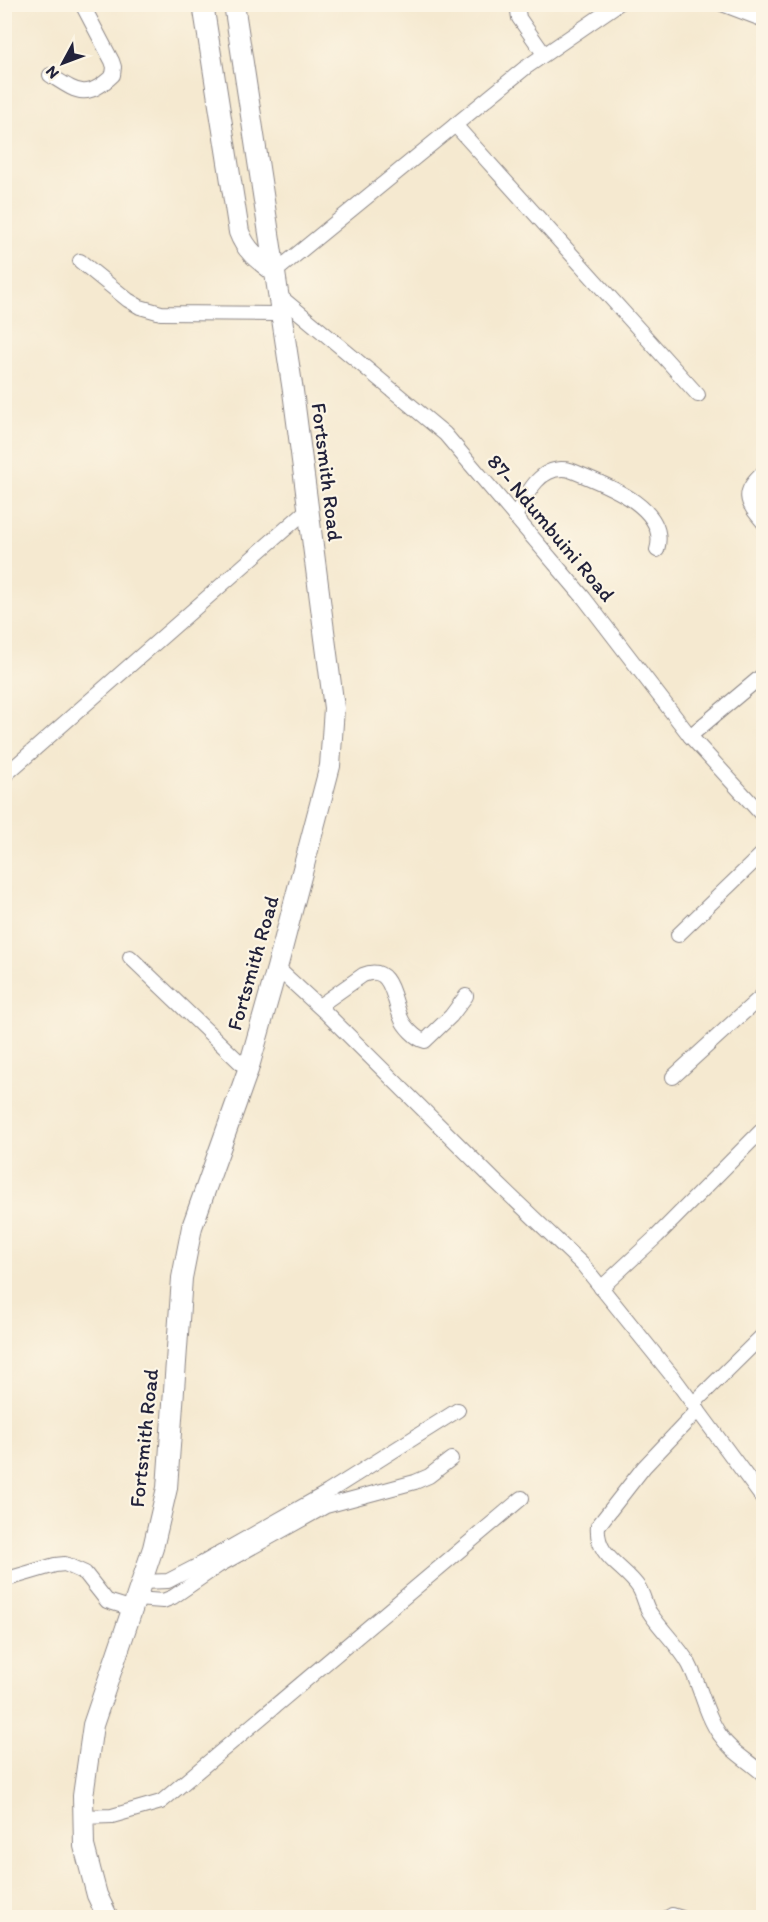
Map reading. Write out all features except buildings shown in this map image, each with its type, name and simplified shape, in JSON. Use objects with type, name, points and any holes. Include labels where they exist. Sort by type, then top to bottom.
[{"type":"street","points":[[50,75],[80,92],[97,87],[113,75],[112,61],[82,4]]},
{"type":"street","points":[[203,4],[238,232],[243,245],[251,254],[275,272],[544,54],[618,4]]},
{"type":"street","name":"Fortsmith Road","points":[[108,1917],[97,1895],[84,1846],[82,1796],[93,1725],[153,1548],[167,1488],[182,1278],[192,1227],[248,1070],[320,808],[330,765],[333,732],[334,708],[293,391],[234,4]]},
{"type":"street","points":[[517,4],[519,18],[544,54]]},
{"type":"street","points":[[722,4],[764,20]]},
{"type":"street","points":[[455,126],[698,395]]},
{"type":"street","points":[[80,261],[128,300],[140,307],[161,313],[280,314]]},
{"type":"street","name":"87- Ndumbuini Road","points":[[277,294],[445,434],[584,598],[690,736],[764,817]]},
{"type":"street","points":[[515,517],[527,495],[542,476],[561,468],[570,470],[629,496],[638,503],[658,529],[657,550]]},
{"type":"street","points":[[764,472],[751,483],[748,498],[752,509],[764,523]]},
{"type":"street","points":[[4,776],[307,510]]},
{"type":"street","points":[[690,736],[764,674]]},
{"type":"street","points":[[678,935],[764,852]]},
{"type":"street","points":[[130,957],[248,1070]]},
{"type":"street","points":[[277,968],[319,1006],[583,1265],[695,1407],[764,1500]]},
{"type":"street","points":[[319,1006],[363,975],[371,971],[378,972],[396,996],[400,1018],[404,1024],[420,1040],[425,1041],[451,1016],[466,996]]},
{"type":"street","points":[[673,1077],[764,994]]},
{"type":"street","points":[[602,1288],[764,1128]]},
{"type":"street","points":[[764,1334],[695,1407],[644,1467],[598,1526],[597,1535],[599,1543],[609,1557],[638,1587],[648,1611],[689,1665],[709,1716],[719,1734],[729,1748],[764,1775]]},
{"type":"street","points":[[137,1597],[201,1564],[328,1492],[458,1410]]},
{"type":"street","points":[[4,1580],[65,1564],[85,1574],[107,1601],[137,1597],[163,1601],[218,1566],[326,1506],[415,1482],[429,1476],[451,1459]]},
{"type":"street","points":[[83,1817],[112,1816],[161,1802],[522,1498]]},
{"type":"street","points":[[667,1917],[682,1917]]}]
